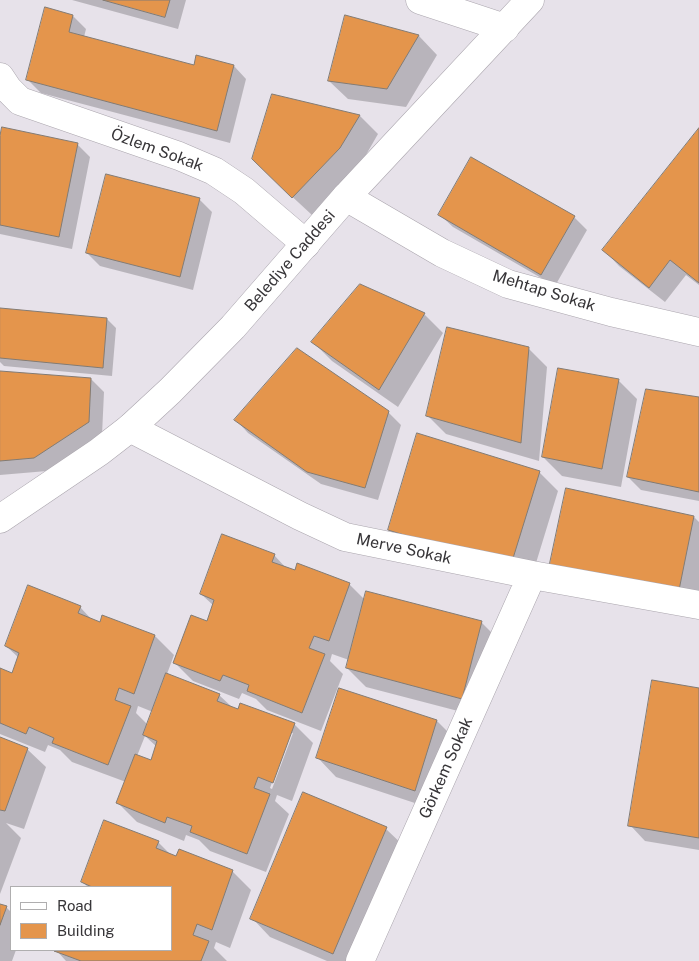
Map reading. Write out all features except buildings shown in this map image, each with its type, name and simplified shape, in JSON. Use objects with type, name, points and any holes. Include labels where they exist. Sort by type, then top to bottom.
[{"type":"street","points":[[420,0],[505,28]]},
{"type":"street","name":"Belediye Caddesi","points":[[0,519],[130,428],[233,327],[346,197],[530,0]]},
{"type":"street","name":"Özlem Sokak","points":[[0,76],[8,90],[20,101],[179,156],[214,171],[244,191],[306,244]]},
{"type":"street","name":"Mehtap Sokak","points":[[346,197],[442,253],[508,284],[611,312],[699,332]]},
{"type":"street","name":"Merve Sokak","points":[[130,428],[300,516],[345,536],[532,575],[699,605]]},
{"type":"street","name":"Belediye Caddesi","points":[[0,509],[29,498]]},
{"type":"street","name":"Görkem Sokak","points":[[360,961],[532,575]]}]
